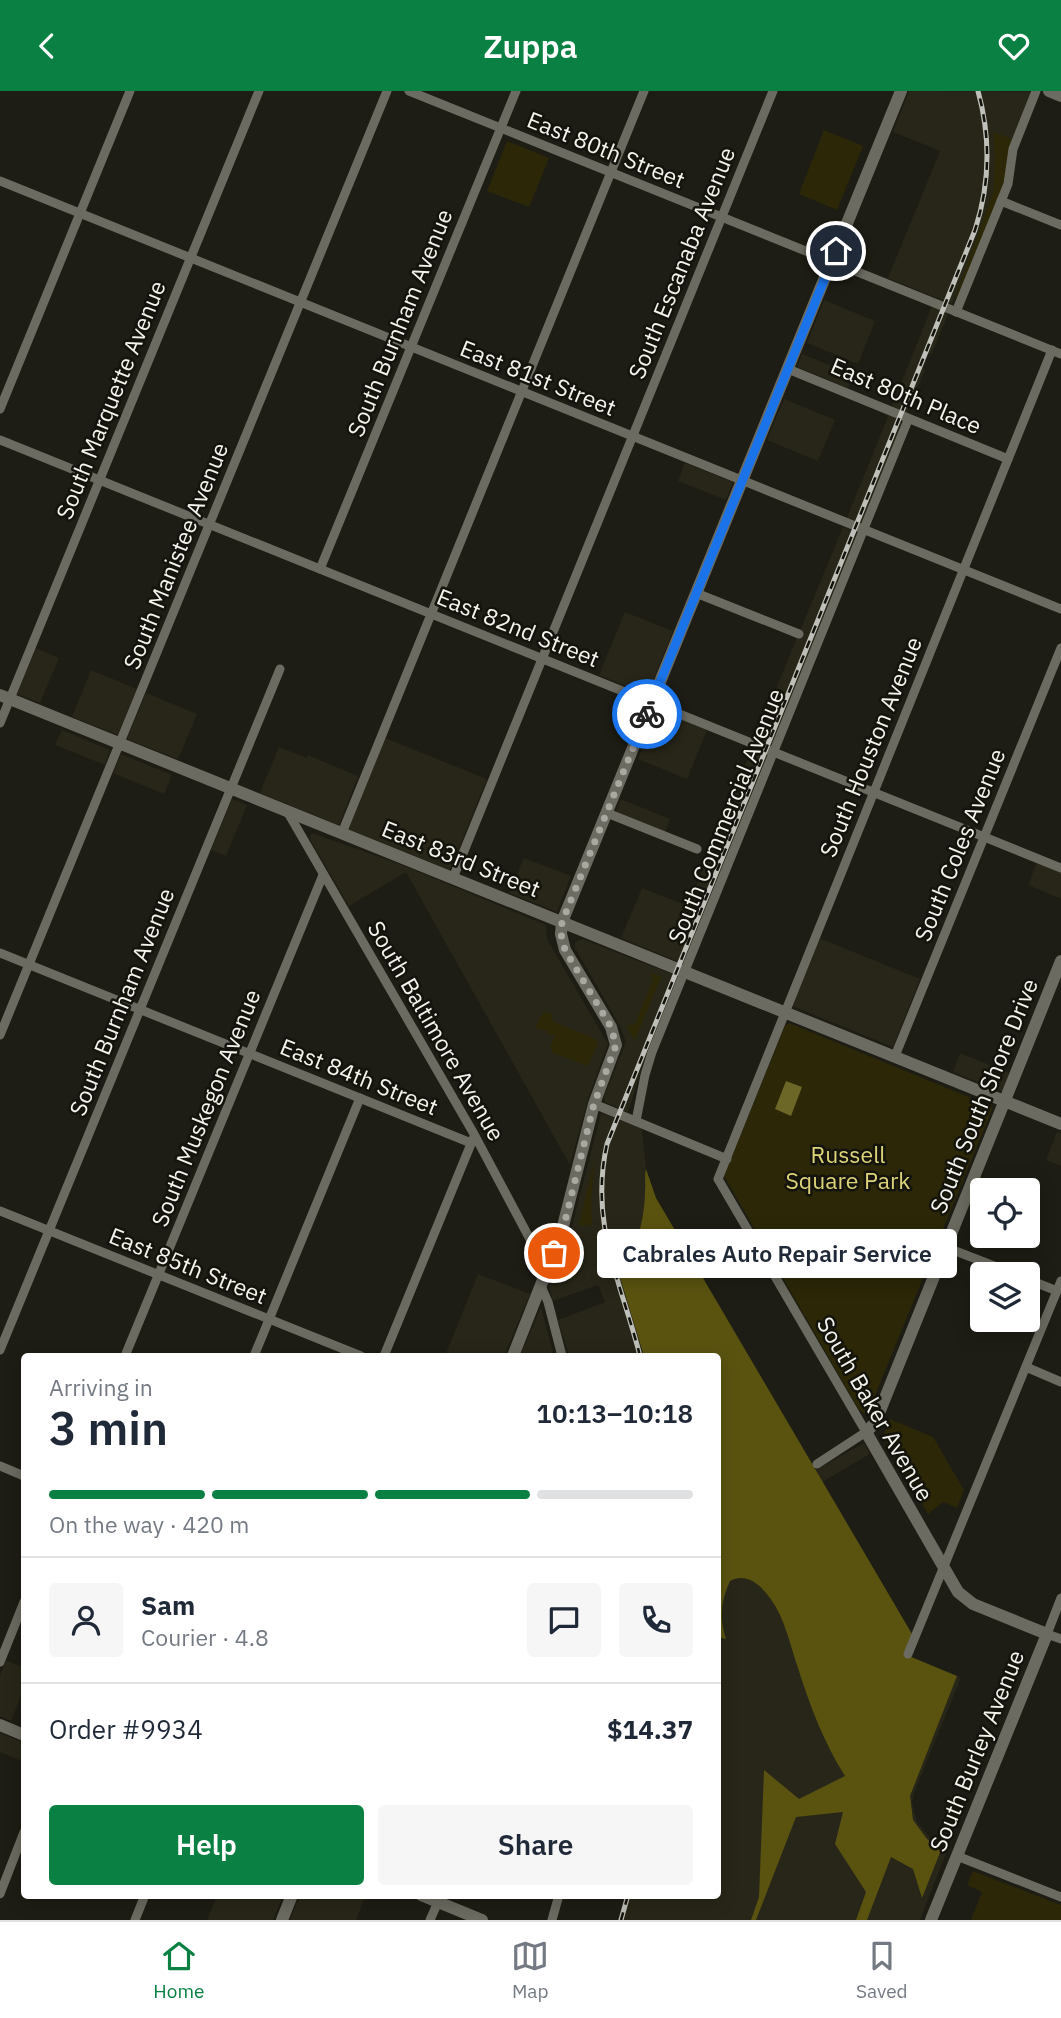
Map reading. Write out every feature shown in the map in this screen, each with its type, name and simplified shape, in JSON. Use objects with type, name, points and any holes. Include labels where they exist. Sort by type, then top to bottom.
[{"type":"street","points":[[0,409],[130,91]]},
{"type":"street","name":"South Marquette Avenue","points":[[0,723],[5,697],[100,480],[259,91]]},
{"type":"street","name":"South Manistee Avenue","points":[[0,1035],[387,91]]},
{"type":"street","name":"East 80th Street","points":[[409,91],[1057,352]]},
{"type":"street","name":"South Burnham Avenue","points":[[320,569],[516,91]]},
{"type":"street","points":[[342,833],[644,91]]},
{"type":"street","name":"South Escanaba Avenue","points":[[453,878],[773,91]]},
{"type":"street","points":[[514,1353],[565,1221],[594,1104],[616,1045],[611,1027],[565,950],[561,934],[562,922],[901,91]]},
{"type":"street","points":[[956,312],[1008,184],[1015,144],[1036,91]]},
{"type":"street","points":[[1049,91],[1061,96]]},
{"type":"street","name":"East 81st Street","points":[[0,181],[1061,609]]},
{"type":"street","points":[[1001,201],[1061,225]]},
{"type":"street","name":"South Houston Avenue","points":[[727,1159],[1008,459],[1057,352]]},
{"type":"street","name":"East 80th Place","points":[[788,369],[1008,459]]},
{"type":"street","name":"South Commercial Avenue","points":[[636,1121],[649,1063],[908,420]]},
{"type":"street","name":"East 82nd Street","points":[[0,440],[1061,868]]},
{"type":"street","points":[[696,593],[799,634]]},
{"type":"street","name":"South Coles Avenue","points":[[894,1056],[1061,647]]},
{"type":"street","name":"South Burnham Avenue","points":[[0,1350],[280,669]]},
{"type":"street","name":"East 83rd Street","points":[[5,697],[1061,1124]]},
{"type":"street","name":"South Baltimore Avenue","points":[[287,811],[548,1271]]},
{"type":"street","points":[[607,813],[697,849]]},
{"type":"street","name":"South Muskegon Avenue","points":[[126,1353],[323,875]]},
{"type":"street","name":"East 84th Street","points":[[0,953],[360,1098],[473,1138]]},
{"type":"street","name":"South South Shore Drive","points":[[866,1432],[874,1423],[1061,961]]},
{"type":"street","points":[[255,1353],[360,1098]]},
{"type":"street","points":[[594,1104],[727,1159]]},
{"type":"street","points":[[385,1353],[473,1138]]},
{"type":"street","name":"South Baker Avenue","points":[[727,1159],[718,1179],[958,1592],[967,1600],[1047,1634]]},
{"type":"street","name":"East 85th Street","points":[[0,1211],[353,1353]]},
{"type":"street","points":[[945,1247],[984,1262]]},
{"type":"street","points":[[908,1654],[1059,1286],[1040,1282]]},
{"type":"street","points":[[541,1286],[561,1353]]},
{"type":"street","points":[[1026,1367],[1061,1382]]},
{"type":"street","points":[[817,1464],[866,1432]]},
{"type":"street","points":[[0,1467],[21,1475]]},
{"type":"street","name":"South Burley Avenue","points":[[931,1920],[1061,1598]]},
{"type":"street","points":[[0,1662],[21,1610]]},
{"type":"street","points":[[1047,1634],[1061,1639]]},
{"type":"street","points":[[0,1725],[21,1734]]},
{"type":"street","points":[[0,1894],[21,1840]]},
{"type":"street","points":[[957,1856],[1061,1897]]},
{"type":"street","points":[[135,1920],[143,1899]]},
{"type":"street","points":[[282,1920],[290,1899]]},
{"type":"street","points":[[431,1899],[482,1920]]},
{"type":"street","points":[[552,1920],[558,1899]]},
{"type":"street","points":[[430,1920],[438,1902]]},
{"type":"shaded area","points":[[909,91],[1030,92],[1002,178],[952,304],[888,278],[940,151],[893,132]]},
{"type":"shaded area","points":[[824,300],[875,321],[858,364],[807,343]]},
{"type":"shaded area","points":[[932,306],[949,313],[931,355],[928,354],[923,368],[925,370],[906,414],[892,406]]},
{"type":"shaded area","points":[[802,354],[854,375],[848,388],[797,367]]},
{"type":"shaded area","points":[[784,399],[835,420],[818,461],[767,440]]},
{"type":"shaded area","points":[[889,414],[904,424],[863,525],[847,518]]},
{"type":"shaded area","points":[[685,463],[733,482],[726,500],[678,481]]},
{"type":"shaded area","points":[[843,527],[859,534],[773,746],[755,739]]},
{"type":"shaded area","points":[[625,612],[673,631],[647,695],[599,675]]},
{"type":"shaded area","points":[[36,648],[59,658],[40,703],[17,694]]},
{"type":"shaded area","points":[[91,670],[137,689],[118,735],[72,717]]},
{"type":"shaded area","points":[[146,693],[197,714],[178,759],[127,739]]},
{"type":"shaded area","points":[[658,709],[707,730],[687,779],[638,759]]},
{"type":"shaded area","points":[[62,730],[110,750],[105,765],[55,745]]},
{"type":"shaded area","points":[[385,738],[487,779],[450,870],[348,829]]},
{"type":"shaded area","points":[[279,747],[307,758],[308,755],[358,776],[339,825],[260,793]]},
{"type":"shaded area","points":[[752,748],[770,755],[684,964],[621,938],[642,888],[688,906]]},
{"type":"shaded area","points":[[121,754],[172,775],[164,794],[113,773]]},
{"type":"shaded area","points":[[232,799],[247,805],[226,856],[211,850]]},
{"type":"shaded area","points":[[621,799],[670,819],[664,836],[614,816]]},
{"type":"shaded area","points":[[312,833],[402,865],[546,925],[547,939],[608,1044],[588,1099],[570,1165],[406,872],[349,906],[311,841]]},
{"type":"shaded area","points":[[524,858],[571,876],[557,912],[509,893]]},
{"type":"shaded area","points":[[1037,862],[1061,872],[1061,899],[1028,885]]},
{"type":"shaded area","points":[[819,938],[920,979],[893,1047],[792,1006]]},
{"type":"shaded area","points":[[582,939],[677,976],[678,979],[645,1057],[628,1112],[605,1102],[604,1097],[626,1042],[620,1026],[575,948],[575,942]]},
{"type":"shaded area","points":[[960,1053],[1010,1073],[1003,1092],[953,1072]]},
{"type":"shaded area","points":[[786,1081],[802,1087],[791,1116],[775,1109]]},
{"type":"shaded area","points":[[601,1113],[642,1129],[646,1169],[656,1198],[816,1470],[864,1443],[870,1454],[822,1482],[912,1634],[904,1654],[961,1678],[912,1803],[917,1822],[937,1846],[947,1851],[920,1920],[618,1920],[624,1899],[721,1899],[721,1353],[568,1353],[558,1320],[605,1302],[598,1285],[553,1301],[549,1286],[572,1226]]},
{"type":"shaded area","points":[[1057,1132],[1061,1133],[1061,1166],[1046,1160]]},
{"type":"shaded area","points":[[646,1169],[656,1198],[912,1634],[904,1654],[957,1676],[910,1796],[913,1820],[927,1839],[941,1850],[922,1898],[913,1869],[891,1857],[867,1920],[856,1920],[866,1892],[835,1844],[843,1812],[796,1817],[756,1920],[751,1920],[759,1897],[764,1770],[799,1799],[845,1776],[818,1724],[780,1614],[770,1598],[753,1581],[742,1578],[730,1581],[722,1610],[726,1639],[721,1638],[721,1353],[643,1353],[612,1251],[638,1237],[644,1209]]},
{"type":"shaded area","points":[[478,1274],[530,1294],[505,1353],[446,1353]]},
{"type":"shaded area","points":[[541,1307],[553,1353],[521,1353]]},
{"type":"shaded area","points":[[6,1660],[21,1667],[21,1696],[11,1721],[0,1716],[0,1676]]},
{"type":"shaded area","points":[[0,1733],[21,1742],[21,1761],[0,1752]]},
{"type":"shaded area","points":[[215,1899],[281,1899],[273,1920],[207,1920]]},
{"type":"shaded area","points":[[298,1899],[364,1899],[356,1920],[290,1920]]},
{"type":"green space","points":[[824,130],[863,146],[837,210],[799,194]]},
{"type":"green space","points":[[993,132],[1013,139],[1005,180],[958,299],[955,298],[993,193]]},
{"type":"green space","points":[[507,141],[549,158],[529,207],[487,191]]},
{"type":"green space","points":[[651,972],[661,977],[635,1040],[626,1026],[635,1024],[653,980]]},
{"type":"green space","points":[[543,1012],[551,1013],[553,1021],[596,1039],[598,1044],[588,1066],[553,1053],[550,1047],[555,1035],[535,1028]]},
{"type":"green space","name":"Russell Square Park","points":[[789,1023],[993,1107],[867,1415],[859,1410],[724,1176],[785,1026]]},
{"type":"green space","points":[[595,1158],[591,1198],[592,1225],[581,1226],[579,1224]]},
{"type":"green space","points":[[890,1419],[933,1437],[964,1490],[957,1508],[943,1502],[928,1514],[883,1436]]},
{"type":"green space","points":[[973,1871],[1061,1905],[1061,1920],[971,1920],[982,1892],[967,1885]]},
{"type":"railway","points":[[639,1353],[616,1277],[605,1226],[602,1173],[607,1144],[975,230],[984,195],[987,161],[985,126],[978,91]]},
{"type":"railway","points":[[621,1920],[627,1899]]},
{"type":"way so far","points":[[554,1253],[565,1221],[594,1104],[616,1045],[611,1027],[565,950],[561,934],[562,922],[647,714]]},
{"type":"place","name":"Cabrales Auto Repair Service","points":[[554,1253]]},
{"type":"route","points":[[647,714],[836,251]]}]
